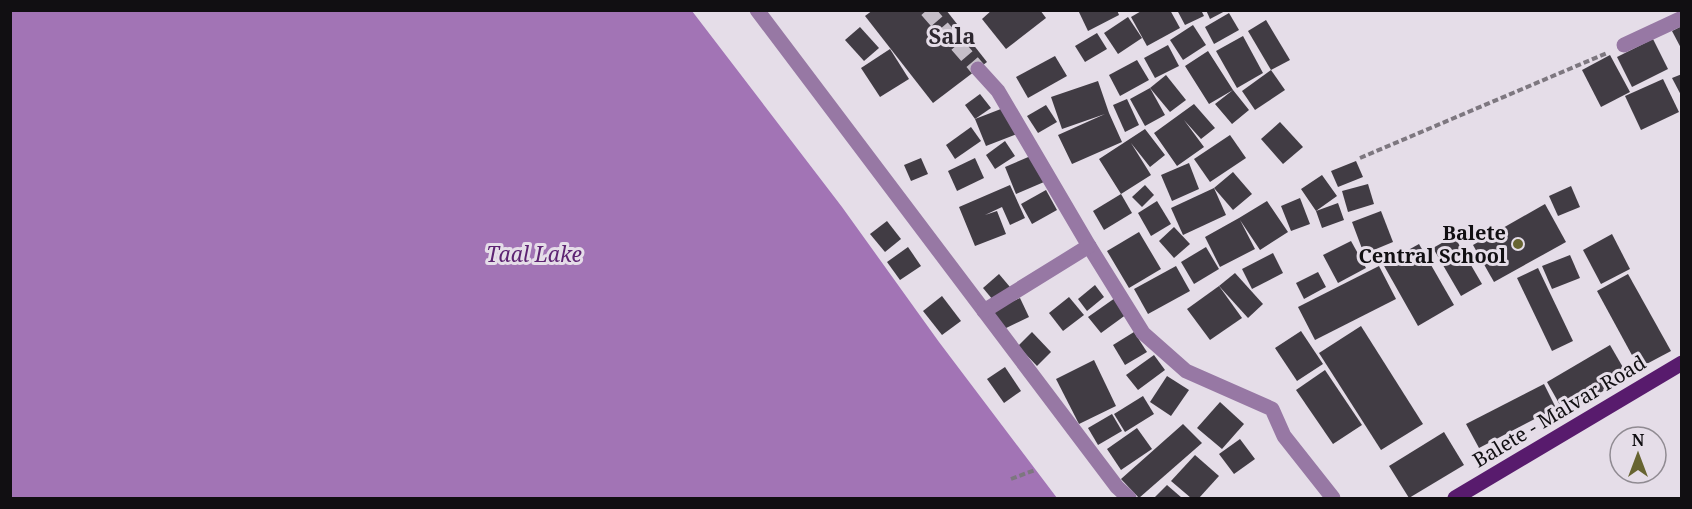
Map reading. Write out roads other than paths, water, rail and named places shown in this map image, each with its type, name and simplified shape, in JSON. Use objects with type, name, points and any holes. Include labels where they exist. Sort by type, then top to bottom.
[{"type":"main road","name":"Balete - Malvar Road","points":[[1464,496],[1682,363]]},
{"type":"street","points":[[757,10],[1117,487],[1129,498]]},
{"type":"street","points":[[1624,45],[1682,18]]},
{"type":"street","points":[[978,69],[998,91],[1143,333],[1186,371],[1272,409],[1284,436],[1333,498]]},
{"type":"street","points":[[984,311],[1089,246]]},
{"type":"water","name":"Taal Lake","points":[[10,11],[692,11],[842,207],[939,342],[1057,498],[11,498]]},
{"type":"tunnel","points":[[927,10],[978,69]]},
{"type":"place","name":"Balete Central School","points":[[1518,244]]},
{"type":"district","name":"Sala","points":[[952,35]]}]
